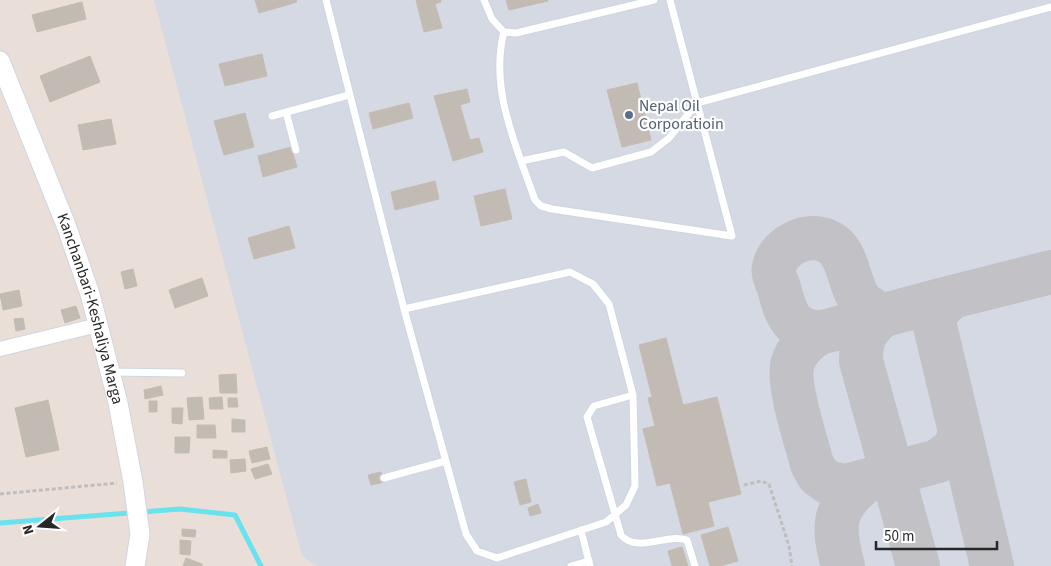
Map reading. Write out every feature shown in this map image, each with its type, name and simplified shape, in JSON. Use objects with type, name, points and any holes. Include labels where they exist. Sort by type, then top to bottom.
[{"type":"street","name":"Kanchanbari-Keshaliya Marga","points":[[0,61],[66,225],[90,294],[110,372],[133,482],[140,534],[135,566]]},
{"type":"street","points":[[0,349],[98,325]]},
{"type":"lane","points":[[326,0],[404,309],[466,534],[477,551],[497,558],[614,517],[626,505],[635,486],[633,395],[609,304],[592,284],[570,272],[404,309]]},
{"type":"lane","points":[[484,0],[492,18],[504,32],[516,33],[654,0]]},
{"type":"lane","points":[[504,32],[500,57],[501,90],[510,128],[521,161],[535,200],[540,206],[732,236],[670,0]]},
{"type":"lane","points":[[521,161],[564,152],[592,168],[651,152],[669,138],[697,103],[1051,7]]},
{"type":"lane","points":[[272,116],[350,95]]},
{"type":"lane","points":[[286,112],[296,150]]},
{"type":"lane","points":[[110,372],[182,373]]},
{"type":"lane","points":[[633,395],[594,406],[587,418],[614,517],[621,535],[627,541],[638,544],[677,537],[687,540],[695,566]]},
{"type":"lane","points":[[384,478],[446,461]]},
{"type":"lane","points":[[571,566],[589,563],[581,530]]},
{"type":"lane","points":[[497,558],[500,566]]},
{"type":"path","points":[[744,485],[761,481],[769,484],[789,546],[792,566]]},
{"type":"path","points":[[0,494],[133,482]]},
{"type":"shaded area","points":[[154,0],[1051,0],[1051,566],[317,566],[302,556]]},
{"type":"building","points":[[255,0],[296,0],[297,2],[259,13]]},
{"type":"building","points":[[416,0],[441,0],[441,2],[435,4],[442,28],[424,32]]},
{"type":"building","points":[[506,0],[548,0],[548,1],[509,10]]},
{"type":"building","points":[[82,2],[86,19],[37,32],[32,15]]},
{"type":"building","points":[[262,54],[267,76],[225,86],[219,64]]},
{"type":"building","points":[[90,56],[100,82],[50,102],[40,76]]},
{"type":"building","name":"Nepal Oil Corporatioin","points":[[637,83],[651,140],[622,147],[607,90]]},
{"type":"building","points":[[467,89],[470,102],[460,105],[470,140],[479,138],[483,152],[453,161],[434,96]]},
{"type":"building","points":[[409,103],[413,118],[373,129],[369,113]]},
{"type":"building","points":[[245,113],[254,147],[224,155],[214,121]]},
{"type":"building","points":[[111,119],[116,144],[83,150],[78,125]]},
{"type":"building","points":[[291,147],[297,167],[263,177],[258,156]]},
{"type":"building","points":[[435,181],[439,199],[395,210],[391,192]]},
{"type":"building","points":[[505,189],[512,219],[481,226],[474,196]]},
{"type":"building","points":[[289,226],[295,248],[254,259],[248,238]]},
{"type":"building","points":[[133,269],[137,286],[125,289],[121,272]]},
{"type":"building","points":[[202,278],[208,296],[175,308],[169,290]]},
{"type":"building","points":[[19,290],[22,306],[3,310],[0,294]]},
{"type":"building","points":[[76,306],[80,318],[65,323],[61,310]]},
{"type":"building","points":[[23,318],[25,329],[16,331],[14,319]]},
{"type":"building","points":[[666,338],[683,405],[717,397],[741,494],[708,502],[714,526],[683,534],[670,483],[657,486],[643,429],[655,426],[648,398],[652,397],[639,345]]},
{"type":"building","points":[[236,374],[237,393],[220,393],[219,375]]},
{"type":"building","points":[[161,386],[163,395],[145,399],[144,390]]},
{"type":"building","points":[[202,397],[204,419],[189,420],[187,398]]},
{"type":"building","points":[[222,397],[223,409],[210,409],[209,398]]},
{"type":"building","points":[[228,398],[237,398],[238,407],[228,407]]},
{"type":"building","points":[[48,400],[59,450],[26,457],[15,408]]},
{"type":"building","points":[[149,401],[157,401],[157,412],[149,412]]},
{"type":"building","points":[[172,408],[183,408],[182,424],[172,423]]},
{"type":"building","points":[[232,419],[245,420],[245,432],[232,432]]},
{"type":"building","points":[[197,425],[215,425],[216,438],[197,438]]},
{"type":"building","points":[[175,437],[190,437],[189,453],[175,453]]},
{"type":"building","points":[[267,447],[270,459],[252,463],[249,451]]},
{"type":"building","points":[[213,450],[227,451],[227,458],[213,458]]},
{"type":"building","points":[[245,459],[246,471],[231,473],[230,460]]},
{"type":"building","points":[[268,464],[272,474],[255,479],[251,469]]},
{"type":"building","points":[[381,472],[384,482],[371,485],[368,475]]},
{"type":"building","points":[[526,479],[531,502],[520,505],[514,482]]},
{"type":"building","points":[[538,504],[541,513],[530,516],[528,508]]},
{"type":"building","points":[[728,527],[738,561],[720,566],[710,566],[701,535]]},
{"type":"building","points":[[182,529],[196,530],[195,537],[182,536]]},
{"type":"building","points":[[180,540],[191,541],[190,555],[180,554]]},
{"type":"building","points":[[682,547],[688,566],[672,566],[668,551]]},
{"type":"building","points":[[186,558],[202,564],[202,566],[183,566]]},
{"type":"waterway","points":[[0,523],[180,509],[235,515],[261,566]]},
{"type":"taxiway","points":[[881,316],[860,300],[855,292],[842,256],[830,243],[814,238],[799,241],[786,248],[777,260],[774,272],[786,312],[800,328],[816,332],[828,331],[952,297]]},
{"type":"taxiway","points":[[992,566],[934,322],[938,310],[952,297],[1051,272]]},
{"type":"taxiway","points":[[881,316],[865,336],[861,361],[918,566]]},
{"type":"taxiway","points":[[819,333],[803,345],[797,353],[793,362],[792,383],[812,464],[818,475],[829,483],[846,486],[938,461],[955,448],[960,433]]},
{"type":"taxiway","points":[[843,566],[837,540],[836,529],[838,519],[841,509],[847,500],[866,481]]},
{"type":"place","name":"Nepal Oil Corporatioin","points":[[629,115]]}]
